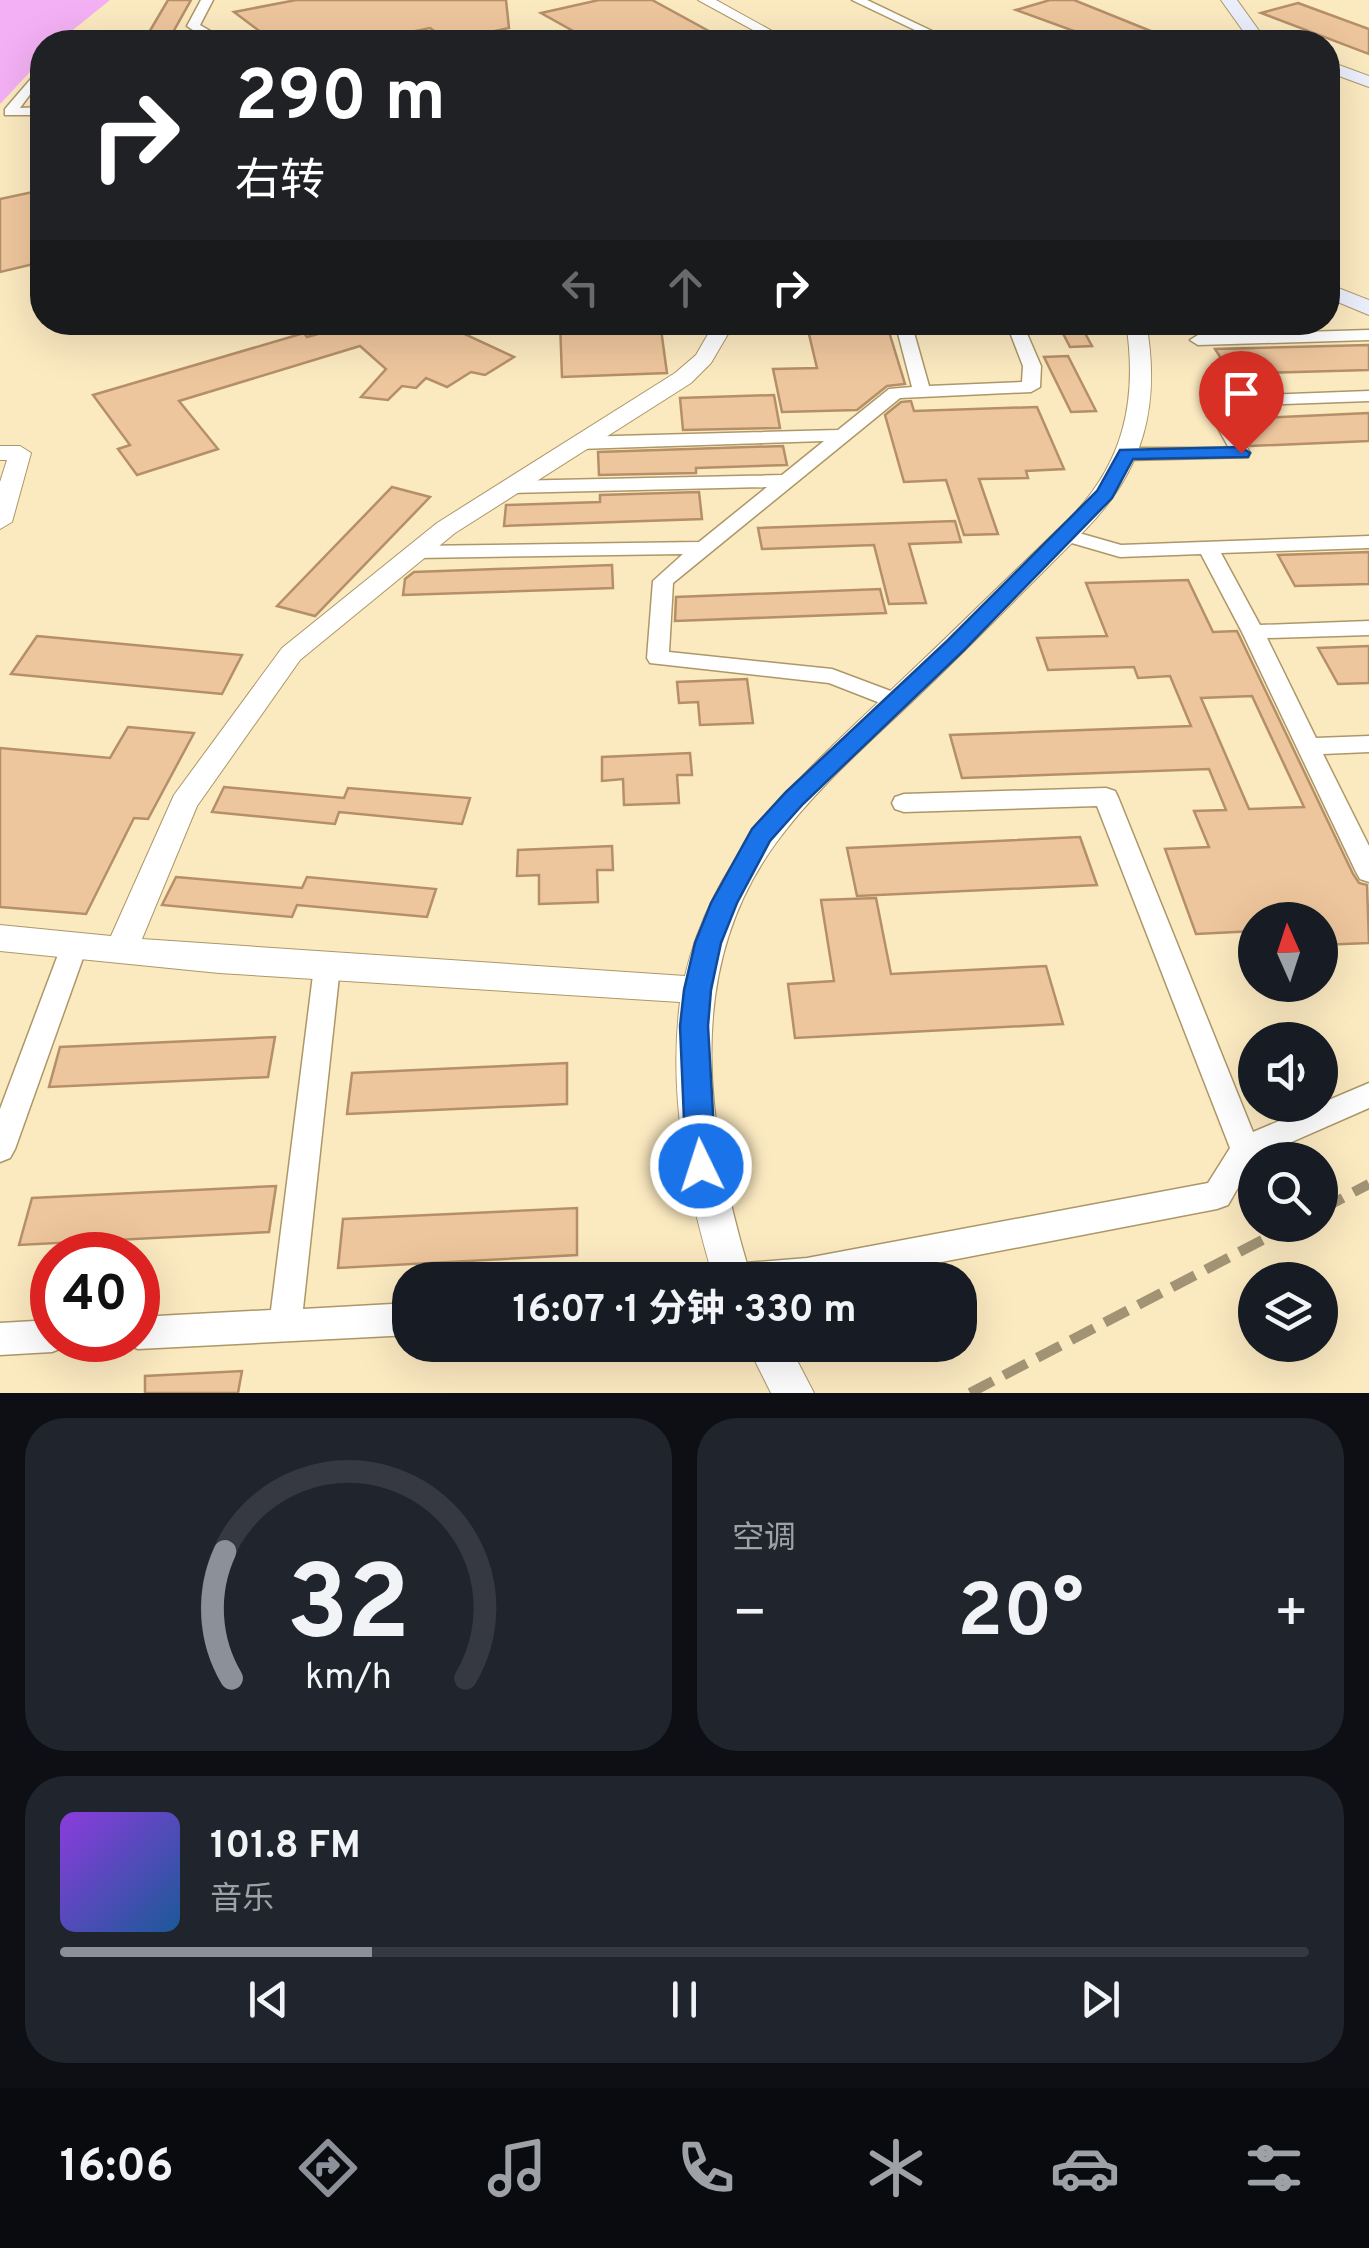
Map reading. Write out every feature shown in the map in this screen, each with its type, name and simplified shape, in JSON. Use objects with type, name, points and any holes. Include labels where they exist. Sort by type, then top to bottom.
[{"type":"main road","points":[[1229,0],[1248,30]]},
{"type":"main road","points":[[1340,71],[1369,82]]},
{"type":"main road","points":[[1340,295],[1369,308]]},
{"type":"street","points":[[200,30],[193,26],[207,0]]},
{"type":"street","points":[[706,0],[762,30]]},
{"type":"street","points":[[858,0],[923,30]]},
{"type":"street","points":[[30,89],[10,112],[30,111]]},
{"type":"street","points":[[1198,340],[1369,334]]},
{"type":"street","points":[[121,950],[184,803],[291,654],[446,528],[683,378],[704,360],[718,335]]},
{"type":"street","points":[[907,335],[922,392]]},
{"type":"street","points":[[896,701],[832,676],[658,658],[663,581],[895,393],[1032,387],[1032,366],[1019,335]]},
{"type":"street","points":[[728,1262],[701,1166],[694,1026],[697,990],[708,943],[724,903],[761,835],[794,798],[1106,494],[1126,454],[1138,408],[1141,371],[1137,335]]},
{"type":"street","points":[[1126,454],[1241,453],[1212,402],[1369,396]]},
{"type":"street","points":[[578,443],[843,435]]},
{"type":"street","points":[[0,453],[20,453],[0,522]]},
{"type":"street","points":[[509,487],[786,481]]},
{"type":"street","points":[[1065,535],[1120,550],[1369,542]]},
{"type":"street","points":[[1208,547],[1369,872]]},
{"type":"street","points":[[416,552],[704,548]]},
{"type":"street","points":[[1253,632],[1369,628]]},
{"type":"street","points":[[1308,746],[1369,744]]},
{"type":"street","points":[[904,803],[1106,797],[1242,1142]]},
{"type":"street","points":[[0,938],[326,967],[697,990]]},
{"type":"street","points":[[0,1149],[75,944]]},
{"type":"street","points":[[284,1326],[326,967]]},
{"type":"street","points":[[1258,1142],[1369,1096]]},
{"type":"street","points":[[870,1262],[1218,1196],[1238,1159]]},
{"type":"street","points":[[160,1331],[392,1320]]},
{"type":"street","points":[[0,1338],[30,1337]]},
{"type":"street","points":[[776,1362],[793,1393]]},
{"type":"shaded area","points":[[0,0],[110,0],[73,30],[30,30],[30,72],[0,104]]},
{"type":"building","points":[[168,0],[191,0],[174,30],[150,30]]},
{"type":"building","points":[[296,0],[506,0],[509,28],[258,30],[234,12]]},
{"type":"building","points":[[599,0],[652,0],[707,30],[571,30],[541,13]]},
{"type":"building","points":[[1050,0],[1074,0],[1148,30],[1071,30],[1016,10]]},
{"type":"building","points":[[1298,3],[1369,29],[1369,54],[1340,43],[1340,30],[1306,30],[1261,13]]},
{"type":"building","points":[[30,193],[30,265],[0,272],[0,199]]},
{"type":"building","points":[[297,335],[467,335],[514,357],[485,375],[471,372],[447,387],[426,378],[416,388],[402,386],[388,400],[361,397],[386,369],[360,346],[179,401],[218,449],[137,475],[118,449],[130,445],[93,395]]},
{"type":"building","points":[[560,335],[662,335],[667,373],[562,377]]},
{"type":"building","points":[[809,335],[890,335],[905,384],[887,386],[857,410],[782,412],[773,369],[817,368]]},
{"type":"building","points":[[1064,335],[1086,335],[1092,346],[1070,347]]},
{"type":"building","points":[[1369,345],[1369,370],[1231,374],[1215,349]]},
{"type":"building","points":[[1068,356],[1096,411],[1071,412],[1044,357]]},
{"type":"building","points":[[774,395],[780,428],[683,430],[680,398]]},
{"type":"building","points":[[911,401],[914,411],[1037,407],[1064,469],[1026,471],[1028,478],[979,479],[998,534],[964,535],[946,480],[904,482],[885,415],[901,402]]},
{"type":"building","points":[[1369,413],[1369,441],[1250,446],[1235,419]]},
{"type":"building","points":[[783,446],[787,465],[696,468],[696,473],[599,475],[598,452]]},
{"type":"building","points":[[392,487],[430,497],[315,616],[277,606]]},
{"type":"building","points":[[699,492],[702,519],[504,526],[506,505],[600,502],[600,495]]},
{"type":"building","points":[[955,521],[961,542],[909,544],[926,603],[889,604],[874,545],[762,549],[758,528]]},
{"type":"building","points":[[1369,552],[1369,584],[1295,586],[1278,555]]},
{"type":"building","points":[[612,565],[613,588],[403,595],[405,579],[414,572]]},
{"type":"building","points":[[1188,580],[1213,632],[1237,631],[1353,874],[1359,883],[1367,885],[1369,943],[1338,944],[1338,902],[1238,902],[1238,932],[1196,934],[1165,849],[1209,847],[1194,811],[1226,810],[1209,769],[962,778],[950,735],[1191,726],[1170,676],[1138,678],[1134,667],[1048,670],[1037,638],[1107,636],[1086,583]],"holes":[[[1252,696],[1304,807],[1249,809],[1201,698]]]},
{"type":"building","points":[[880,589],[886,613],[675,621],[676,597]]},
{"type":"building","points":[[37,636],[242,655],[222,694],[11,674]]},
{"type":"building","points":[[1369,646],[1369,683],[1338,684],[1318,648]]},
{"type":"building","points":[[747,679],[753,723],[700,725],[698,702],[679,703],[677,682]]},
{"type":"building","points":[[128,727],[194,733],[148,819],[134,818],[86,914],[0,907],[0,748],[110,758]]},
{"type":"building","points":[[690,753],[692,775],[677,775],[679,803],[624,805],[623,779],[602,781],[602,757]]},
{"type":"building","points":[[224,787],[344,798],[348,788],[470,798],[462,824],[339,812],[335,824],[212,812]]},
{"type":"building","points":[[1080,837],[1097,885],[857,896],[847,848]]},
{"type":"building","points":[[612,846],[613,870],[597,870],[598,902],[539,904],[539,875],[517,876],[518,850]]},
{"type":"building","points":[[176,877],[302,888],[307,877],[436,889],[427,917],[297,905],[292,917],[162,905]]},
{"type":"building","points":[[876,898],[891,974],[1046,966],[1063,1024],[795,1038],[788,984],[834,981],[821,900]]},
{"type":"building","points":[[275,1037],[268,1077],[49,1087],[60,1047]]},
{"type":"building","points":[[567,1063],[567,1104],[347,1114],[352,1073]]},
{"type":"building","points":[[276,1186],[269,1232],[160,1238],[160,1232],[30,1232],[30,1244],[19,1245],[32,1198]]},
{"type":"building","points":[[577,1208],[577,1255],[392,1262],[392,1265],[338,1268],[343,1219]]},
{"type":"building","points":[[242,1371],[238,1393],[145,1393],[145,1376]]},
{"type":"railway","points":[[1338,1200],[1369,1184]]},
{"type":"railway","points":[[970,1393],[1259,1242]]},
{"type":"route","points":[[701,1166],[694,1026],[697,990],[708,943],[724,903],[761,835],[794,798],[955,646],[1106,494],[1126,454],[1241,453]]}]
